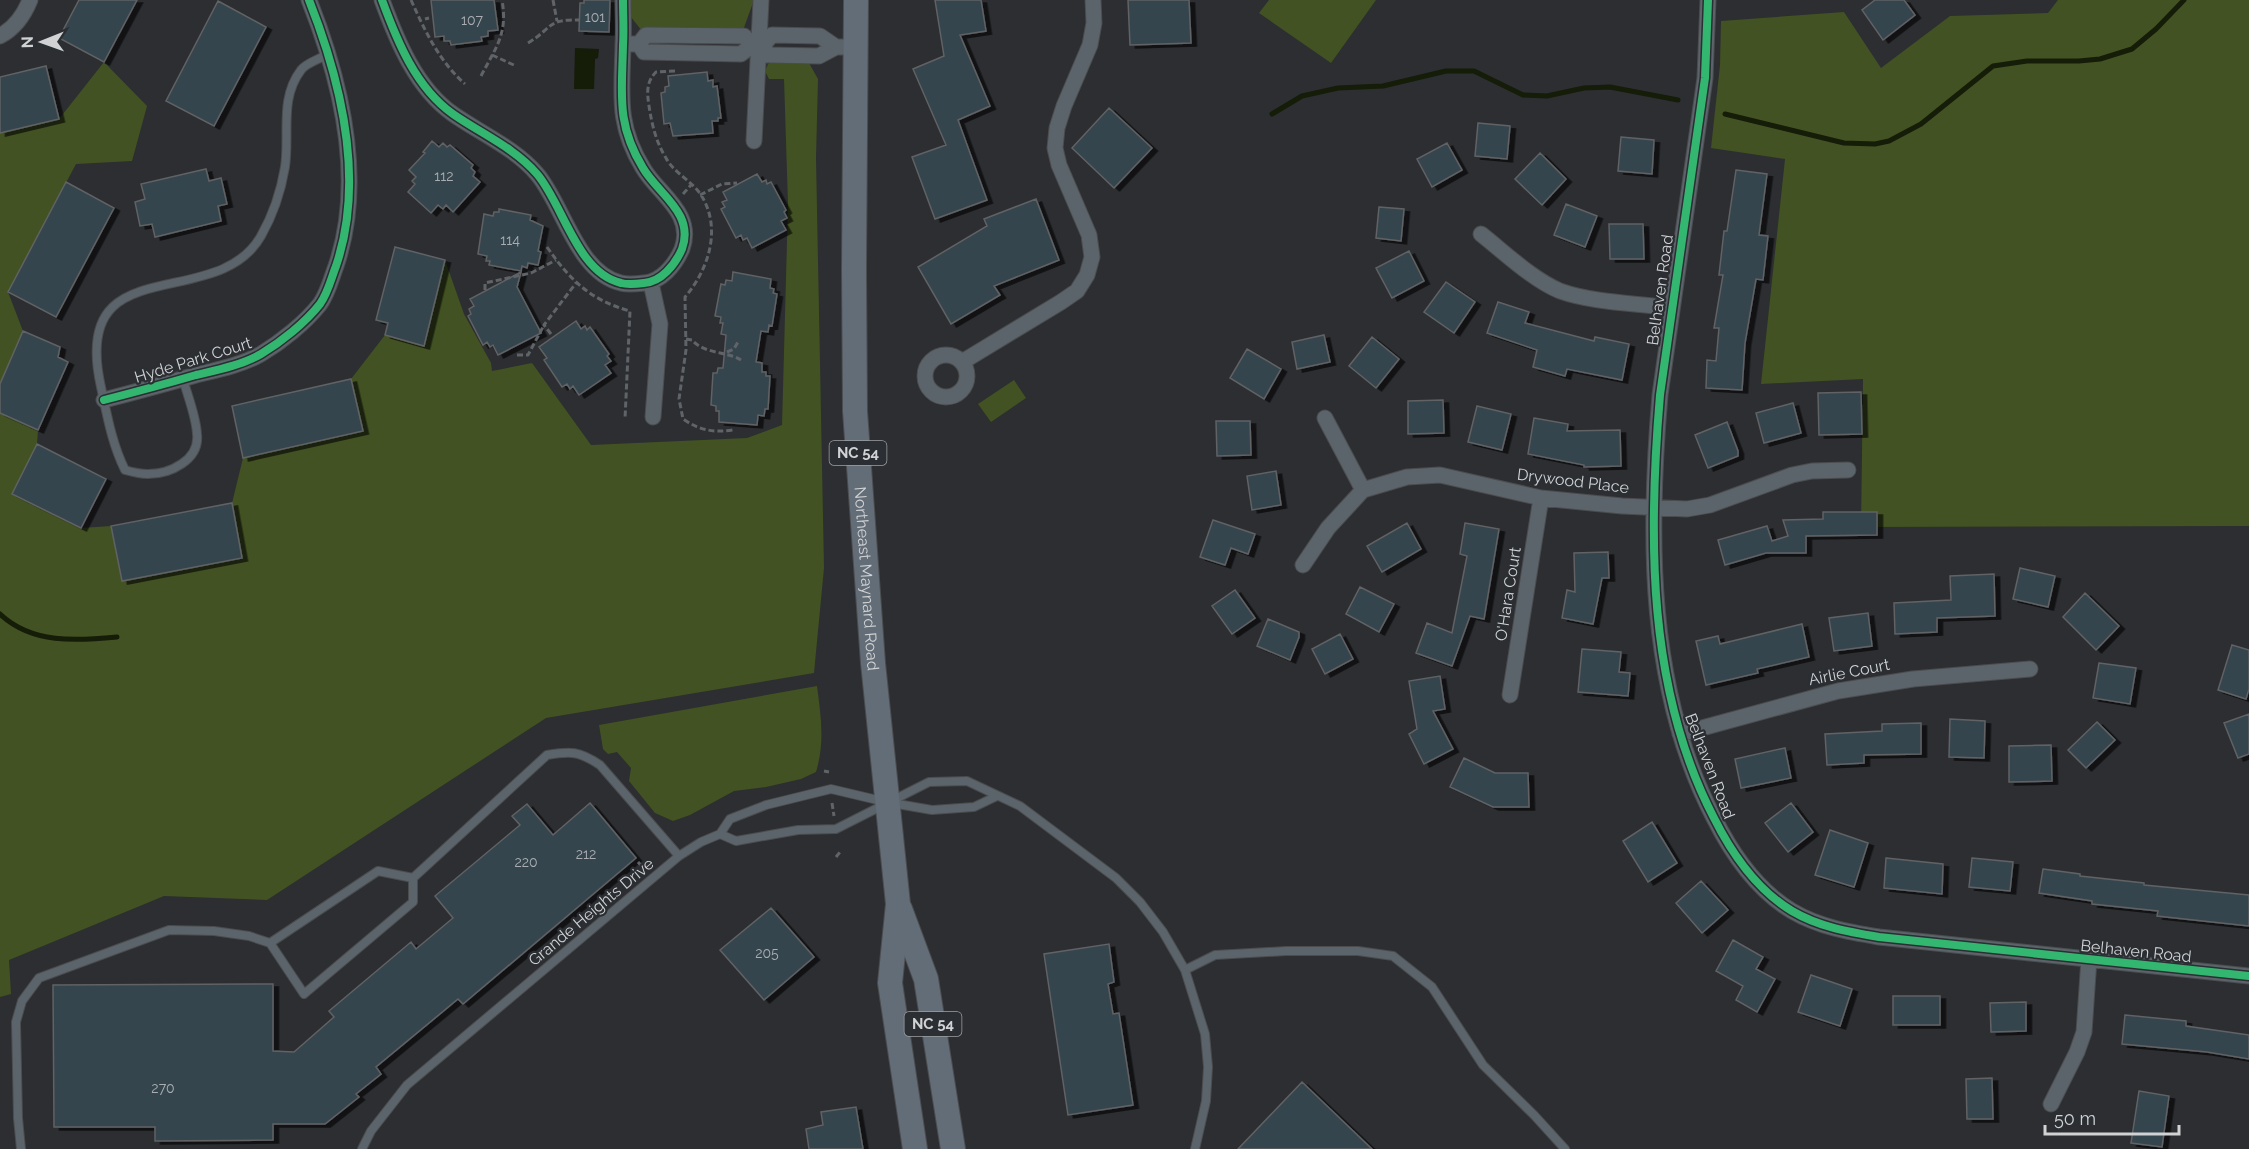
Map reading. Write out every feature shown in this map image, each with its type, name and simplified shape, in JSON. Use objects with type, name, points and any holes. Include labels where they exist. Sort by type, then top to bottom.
[{"type":"main road","name":"Northeast Maynard Road","points":[[856,0],[845,47],[855,411],[886,802],[898,904],[890,983],[915,1149]]},
{"type":"main road","name":"Northeast Maynard Road","points":[[898,904],[926,979],[952,1149]]},
{"type":"street","points":[[0,36],[8,32],[24,14],[30,0]]},
{"type":"street","name":"Hyde Park Court","points":[[104,400],[220,369],[260,355],[305,319],[320,303],[328,288],[345,234],[348,187],[346,138],[328,54],[309,0]]},
{"type":"street","points":[[382,0],[402,48],[418,76],[450,112],[504,147],[538,175],[569,232],[587,258],[601,273],[621,283],[651,283],[672,267],[682,247],[684,231],[680,212],[643,169],[628,138],[622,114],[621,96],[632,44],[623,0]]},
{"type":"street","points":[[754,141],[761,0]]},
{"type":"street","points":[[963,362],[1077,291],[1087,275],[1092,257],[1089,236],[1059,165],[1055,148],[1064,106],[1090,45],[1094,23],[1093,0]]},
{"type":"street","name":"Belhaven Road","points":[[1708,0],[1705,78],[1671,308],[1657,429],[1654,509],[1659,637],[1664,668],[1680,734],[1705,801],[1735,857],[1754,878],[1790,910],[1822,925],[1879,937],[2249,976]]},
{"type":"street","points":[[632,44],[644,52],[741,54],[758,45]]},
{"type":"street","points":[[758,45],[768,55],[819,56],[845,47]]},
{"type":"street","points":[[1481,234],[1543,282],[1560,291],[1585,297],[1671,308]]},
{"type":"street","points":[[651,283],[660,324],[653,417]]},
{"type":"street","points":[[1303,565],[1328,528],[1363,490],[1324,418]]},
{"type":"street","name":"Drywood Place","points":[[1363,490],[1407,477],[1440,475],[1541,498],[1654,509],[1687,509],[1710,505],[1792,475],[1812,471],[1848,471]]},
{"type":"street","name":"O'Hara Court","points":[[1510,695],[1541,498]]},
{"type":"street","name":"Airlie Court","points":[[1680,734],[1838,691],[1913,679],[2030,669]]},
{"type":"street","points":[[2051,1104],[2077,1052],[2084,1032],[2089,960]]},
{"type":"lane","points":[[183,379],[198,435],[191,457],[170,471],[148,474],[125,470],[116,452],[97,368],[98,332],[105,316],[122,300],[144,290],[225,269],[254,247],[276,204],[285,167],[287,142],[285,122],[288,96],[302,68],[328,54]]},
{"type":"lane","points":[[21,1149],[16,1022],[22,1001],[39,978],[169,930],[214,931],[249,936],[270,943],[304,994],[413,902],[413,878],[547,755],[569,751],[585,755],[600,765],[679,856]]},
{"type":"lane","points":[[720,834],[736,842],[798,830],[836,829],[928,782],[967,781],[1020,806],[1116,878],[1140,902],[1163,932],[1185,970],[1205,1034],[1208,1067],[1206,1101],[1195,1149]]},
{"type":"lane","name":"Grande Heights Drive","points":[[362,1149],[371,1131],[406,1085],[679,856],[701,842],[720,834],[730,819],[766,805],[831,789],[932,810],[974,807],[998,796]]},
{"type":"lane","points":[[270,943],[378,871],[413,878]]},
{"type":"lane","points":[[1185,970],[1215,955],[1286,951],[1358,951],[1393,956],[1432,987],[1483,1065],[1565,1149]]},
{"type":"path","points":[[411,0],[440,57],[465,84]]},
{"type":"path","points":[[481,76],[503,33],[502,0]]},
{"type":"path","points":[[553,0],[556,21]]},
{"type":"path","points":[[498,9],[503,9]]},
{"type":"path","points":[[528,43],[556,21],[579,20]]},
{"type":"path","points":[[492,55],[516,66]]},
{"type":"path","points":[[700,195],[722,184],[737,183]]},
{"type":"path","points":[[547,247],[576,283],[599,300],[630,311],[625,419]]},
{"type":"path","points":[[486,290],[485,284],[531,273],[556,260]]},
{"type":"path","points":[[517,355],[528,354],[544,325],[576,283]]},
{"type":"path","points":[[544,325],[551,334]]},
{"type":"path","points":[[686,339],[692,340],[698,346],[741,360]]},
{"type":"path","points":[[725,353],[734,349],[738,342]]},
{"type":"path","points":[[824,771],[829,772]]},
{"type":"path","points":[[832,802],[834,816]]},
{"type":"path","points":[[836,857],[840,852]]},
{"type":"path","points":[[638,862],[645,871]]},
{"type":"green space","points":[[623,0],[754,0],[742,33],[642,31],[627,12]]},
{"type":"green space","points":[[1269,0],[1376,0],[1331,63],[1259,13]]},
{"type":"green space","points":[[2058,0],[2249,0],[2249,526],[1861,527],[1863,379],[1761,384],[1785,159],[1711,148],[1720,65],[1721,21],[1844,12],[1881,68],[1950,16],[2048,13]]},
{"type":"green space","points":[[775,60],[809,63],[818,79],[816,158],[824,568],[814,673],[546,718],[267,900],[164,896],[9,960],[11,994],[0,997],[0,413],[38,430],[37,444],[13,494],[81,528],[111,526],[122,581],[242,558],[232,503],[243,458],[363,431],[351,379],[385,335],[424,345],[445,260],[464,314],[491,363],[492,371],[532,363],[591,445],[747,438],[782,425],[788,204],[784,79],[769,79],[765,71],[768,64]]},
{"type":"green space","points":[[104,62],[147,106],[132,161],[76,164],[8,292],[23,331],[0,384],[0,133],[59,119]]},
{"type":"green space","points":[[1014,380],[1026,398],[991,422],[978,404]]},
{"type":"green space","points":[[817,686],[821,740],[816,772],[801,779],[734,791],[690,815],[673,821],[655,813],[629,781],[631,768],[617,752],[608,754],[603,749],[599,725]]},
{"type":"shaded area","points":[[575,48],[599,49],[598,58],[595,59],[594,89],[574,89]]},
{"type":"building","points":[[79,0],[137,0],[104,62],[59,38]]},
{"type":"building","points":[[431,0],[494,0],[498,30],[488,31],[488,36],[481,37],[482,41],[451,45],[450,41],[444,41],[444,36],[435,37]]},
{"type":"building","points":[[584,0],[610,0],[609,32],[579,31],[580,3],[584,3]]},
{"type":"building","points":[[935,0],[981,0],[986,31],[960,35],[990,106],[958,120],[987,200],[935,219],[912,157],[946,145],[913,69],[944,56]]},
{"type":"building","points":[[1128,0],[1189,0],[1191,43],[1130,45]]},
{"type":"building","points":[[1875,0],[1904,0],[1915,15],[1883,40],[1862,10]]},
{"type":"building","points":[[218,1],[266,27],[214,126],[166,101]]},
{"type":"building","points":[[46,66],[59,119],[0,133],[0,77]]},
{"type":"building","points":[[707,72],[708,81],[713,80],[713,87],[717,86],[721,118],[718,118],[718,121],[712,121],[713,133],[673,136],[670,123],[664,124],[661,93],[665,92],[665,87],[669,86],[668,76]]},
{"type":"building","points":[[1109,108],[1152,148],[1114,188],[1072,148]]},
{"type":"building","points":[[1478,123],[1510,126],[1507,159],[1475,156]]},
{"type":"building","points":[[1621,137],[1654,140],[1652,174],[1618,171]]},
{"type":"building","points":[[432,141],[439,147],[443,143],[447,147],[450,145],[473,165],[471,168],[475,172],[473,176],[480,182],[453,212],[446,205],[443,209],[438,205],[431,213],[408,192],[415,184],[412,181],[416,177],[409,170],[425,153],[423,152]]},
{"type":"building","points":[[1447,143],[1462,170],[1432,187],[1417,159]]},
{"type":"building","points":[[1540,153],[1566,179],[1542,205],[1515,179]]},
{"type":"building","points":[[206,169],[209,181],[221,178],[227,204],[218,206],[221,221],[155,237],[152,224],[140,226],[135,202],[145,199],[141,184]]},
{"type":"building","points":[[1736,170],[1767,174],[1759,235],[1768,236],[1763,280],[1756,279],[1745,343],[1742,390],[1706,388],[1707,360],[1716,361],[1719,328],[1714,328],[1723,275],[1719,275],[1724,231],[1727,231]]},
{"type":"building","points":[[757,174],[762,182],[766,180],[767,184],[771,182],[786,210],[784,212],[787,218],[781,221],[786,230],[752,248],[747,238],[743,240],[741,235],[736,238],[721,209],[725,207],[722,202],[727,200],[723,192]]},
{"type":"building","points":[[66,182],[114,208],[56,317],[8,292]]},
{"type":"building","points":[[1036,199],[1059,260],[994,286],[1000,295],[951,324],[918,267],[987,226],[984,219]]},
{"type":"building","points":[[1566,204],[1597,216],[1585,247],[1554,235]]},
{"type":"building","points":[[1379,207],[1404,209],[1401,241],[1376,238]]},
{"type":"building","points":[[499,209],[531,215],[530,220],[543,226],[538,265],[528,263],[527,268],[522,266],[521,271],[489,265],[490,261],[486,261],[487,256],[478,254],[484,214],[493,216],[494,212],[499,212]]},
{"type":"building","points":[[1609,224],[1643,224],[1644,259],[1610,259]]},
{"type":"building","points":[[395,247],[445,260],[424,346],[385,335],[388,323],[376,320]]},
{"type":"building","points":[[1409,251],[1424,281],[1392,298],[1376,268]]},
{"type":"building","points":[[521,272],[517,287],[541,333],[498,355],[493,345],[490,347],[487,342],[483,345],[468,316],[471,314],[469,309],[474,306],[470,299]]},
{"type":"building","points":[[733,272],[771,279],[770,288],[774,289],[773,293],[777,294],[772,326],[769,325],[768,332],[761,331],[756,362],[762,363],[762,372],[770,376],[768,409],[765,409],[764,416],[758,415],[757,425],[719,422],[719,411],[716,411],[716,406],[711,405],[713,373],[717,373],[718,368],[723,368],[726,335],[721,334],[723,323],[720,323],[721,317],[715,316],[721,284],[725,285],[726,280],[732,281]]},
{"type":"building","points":[[1446,282],[1475,302],[1454,333],[1424,312]]},
{"type":"building","points":[[1498,302],[1529,312],[1525,323],[1594,341],[1595,337],[1629,344],[1622,380],[1567,369],[1565,376],[1533,367],[1537,350],[1487,333]]},
{"type":"building","points":[[576,321],[581,329],[585,326],[587,330],[590,327],[609,354],[607,356],[611,361],[605,365],[611,373],[579,395],[573,386],[570,389],[567,384],[562,387],[544,360],[547,358],[539,347]]},
{"type":"building","points":[[23,331],[60,347],[58,357],[68,362],[38,430],[0,413],[0,384]]},
{"type":"building","points":[[1324,335],[1330,362],[1297,369],[1292,342]]},
{"type":"building","points":[[1372,337],[1399,359],[1376,388],[1349,366]]},
{"type":"building","points":[[1247,349],[1281,369],[1264,399],[1230,378]]},
{"type":"building","points":[[351,379],[363,431],[243,458],[232,406]]},
{"type":"building","points":[[1861,392],[1862,434],[1819,435],[1818,393]]},
{"type":"building","points":[[1443,400],[1444,433],[1408,434],[1408,401]]},
{"type":"building","points":[[1793,403],[1801,433],[1764,443],[1756,413]]},
{"type":"building","points":[[1477,406],[1511,414],[1502,450],[1468,442]]},
{"type":"building","points":[[1534,418],[1568,424],[1567,431],[1620,430],[1621,466],[1584,467],[1584,465],[1528,454]]},
{"type":"building","points":[[1216,421],[1250,421],[1251,455],[1217,456]]},
{"type":"building","points":[[1727,422],[1738,456],[1708,468],[1695,435]]},
{"type":"building","points":[[37,444],[106,479],[81,528],[12,494]]},
{"type":"building","points":[[1276,471],[1281,505],[1252,510],[1247,476]]},
{"type":"building","points":[[232,503],[242,558],[122,581],[111,526]]},
{"type":"building","points":[[1823,512],[1877,512],[1877,535],[1806,536],[1806,553],[1766,553],[1725,565],[1718,540],[1767,526],[1772,541],[1788,536],[1783,520],[1823,519]]},
{"type":"building","points":[[1213,520],[1255,534],[1248,554],[1231,548],[1225,565],[1200,557]]},
{"type":"building","points":[[1407,523],[1421,549],[1382,572],[1367,546]]},
{"type":"building","points":[[1465,523],[1499,529],[1484,619],[1470,616],[1452,666],[1416,653],[1427,623],[1452,633],[1467,556],[1460,554]]},
{"type":"building","points":[[1608,552],[1609,578],[1602,578],[1593,624],[1562,618],[1567,590],[1575,592],[1574,553]]},
{"type":"building","points":[[2020,568],[2055,576],[2048,607],[2013,599]]},
{"type":"building","points":[[1994,574],[1995,616],[1937,618],[1937,632],[1895,634],[1894,603],[1951,600],[1950,576]]},
{"type":"building","points":[[1360,587],[1394,604],[1379,632],[1346,614]]},
{"type":"building","points":[[1235,590],[1255,618],[1232,634],[1212,606]]},
{"type":"building","points":[[2085,593],[2119,626],[2096,650],[2063,617]]},
{"type":"building","points":[[1868,613],[1872,646],[1834,651],[1829,618]]},
{"type":"building","points":[[1268,619],[1299,632],[1290,660],[1257,646]]},
{"type":"building","points":[[1802,624],[1809,657],[1757,669],[1758,673],[1706,685],[1696,641],[1718,636],[1720,644]]},
{"type":"building","points":[[1340,634],[1353,659],[1325,674],[1312,649]]},
{"type":"building","points":[[2232,645],[2249,650],[2249,689],[2246,699],[2218,690]]},
{"type":"building","points":[[1582,649],[1621,652],[1619,672],[1630,673],[1628,696],[1578,692]]},
{"type":"building","points":[[2099,663],[2136,668],[2130,704],[2093,698]]},
{"type":"building","points":[[1440,676],[1445,709],[1433,711],[1453,749],[1424,764],[1409,734],[1417,729],[1409,681]]},
{"type":"building","points":[[2249,714],[2249,754],[2238,758],[2224,723]]},
{"type":"building","points":[[1950,719],[1985,721],[1984,758],[1949,757]]},
{"type":"building","points":[[2097,722],[2115,740],[2086,768],[2068,750]]},
{"type":"building","points":[[1921,723],[1921,754],[1864,755],[1864,763],[1827,765],[1825,734],[1882,731],[1882,724]]},
{"type":"building","points":[[2051,745],[2052,781],[2009,782],[2009,746]]},
{"type":"building","points":[[1785,748],[1791,778],[1741,788],[1735,759]]},
{"type":"building","points":[[1464,758],[1495,773],[1528,773],[1529,807],[1493,807],[1450,787]]},
{"type":"building","points":[[590,803],[636,858],[463,1004],[458,999],[376,1067],[381,1074],[356,1094],[359,1097],[325,1124],[273,1124],[273,1140],[155,1141],[155,1127],[54,1127],[53,985],[273,984],[273,1051],[294,1052],[334,1017],[329,1011],[411,942],[416,949],[453,918],[435,896],[520,825],[512,816],[527,804],[553,835]]},
{"type":"building","points":[[1791,803],[1813,832],[1788,852],[1765,823]]},
{"type":"building","points":[[1652,822],[1677,863],[1648,882],[1623,841]]},
{"type":"building","points":[[1830,830],[1868,843],[1854,887],[1815,875]]},
{"type":"building","points":[[1886,858],[1943,864],[1942,894],[1884,888]]},
{"type":"building","points":[[1972,858],[2013,862],[2010,891],[1969,887]]},
{"type":"building","points":[[2043,869],[2080,874],[2080,876],[2144,883],[2144,885],[2249,895],[2249,926],[2157,916],[2158,911],[2092,904],[2092,901],[2039,893]]},
{"type":"building","points":[[1701,881],[1728,910],[1702,933],[1676,903]]},
{"type":"building","points":[[771,908],[814,957],[764,1000],[720,950]]},
{"type":"building","points":[[1733,940],[1763,957],[1756,969],[1775,979],[1757,1012],[1736,1000],[1743,986],[1716,971]]},
{"type":"building","points":[[1109,944],[1114,982],[1108,984],[1113,1014],[1119,1013],[1133,1105],[1068,1115],[1044,954]]},
{"type":"building","points":[[1811,975],[1852,989],[1840,1026],[1798,1012]]},
{"type":"building","points":[[1893,996],[1940,996],[1940,1025],[1893,1025]]},
{"type":"building","points":[[2026,1002],[2026,1031],[1991,1032],[1990,1003]]},
{"type":"building","points":[[2125,1015],[2186,1021],[2186,1026],[2249,1035],[2249,1059],[2207,1052],[2122,1044]]},
{"type":"building","points":[[1992,1078],[1993,1119],[1967,1119],[1966,1079]]},
{"type":"building","points":[[1302,1082],[1372,1149],[1238,1149]]},
{"type":"building","points":[[2139,1091],[2169,1096],[2162,1147],[2131,1143]]},
{"type":"building","points":[[856,1107],[863,1149],[809,1149],[806,1129],[823,1125],[821,1112]]},
{"type":"waterway","points":[[1725,114],[1844,143],[1875,144],[1889,141],[1921,124],[1993,66],[2027,61],[2100,59],[2132,49],[2156,29],[2184,0]]},
{"type":"waterway","points":[[1272,114],[1302,96],[1338,88],[1383,86],[1446,71],[1474,71],[1523,95],[1547,96],[1584,88],[1610,87],[1678,100]]},
{"type":"waterway","points":[[0,614],[13,624],[40,636],[70,639],[117,637]]},
{"type":"cycle path","points":[[104,400],[229,367],[254,358],[277,344],[300,325],[320,304],[325,295],[336,266],[344,233],[349,200],[349,166],[339,97],[321,31],[309,0]]},
{"type":"cycle path","points":[[382,0],[409,63],[428,91],[453,114],[508,149],[528,165],[546,187],[572,236],[593,266],[606,277],[621,283],[632,284],[656,280],[667,272],[679,255],[685,236],[684,225],[679,214],[643,168],[628,137],[622,94],[623,0]]},
{"type":"cycle path","points":[[1708,0],[1705,78],[1660,395],[1656,448],[1654,557],[1657,611],[1664,665],[1676,718],[1692,769],[1721,831],[1737,858],[1768,893],[1802,917],[1834,928],[1879,937],[2249,976]]}]
